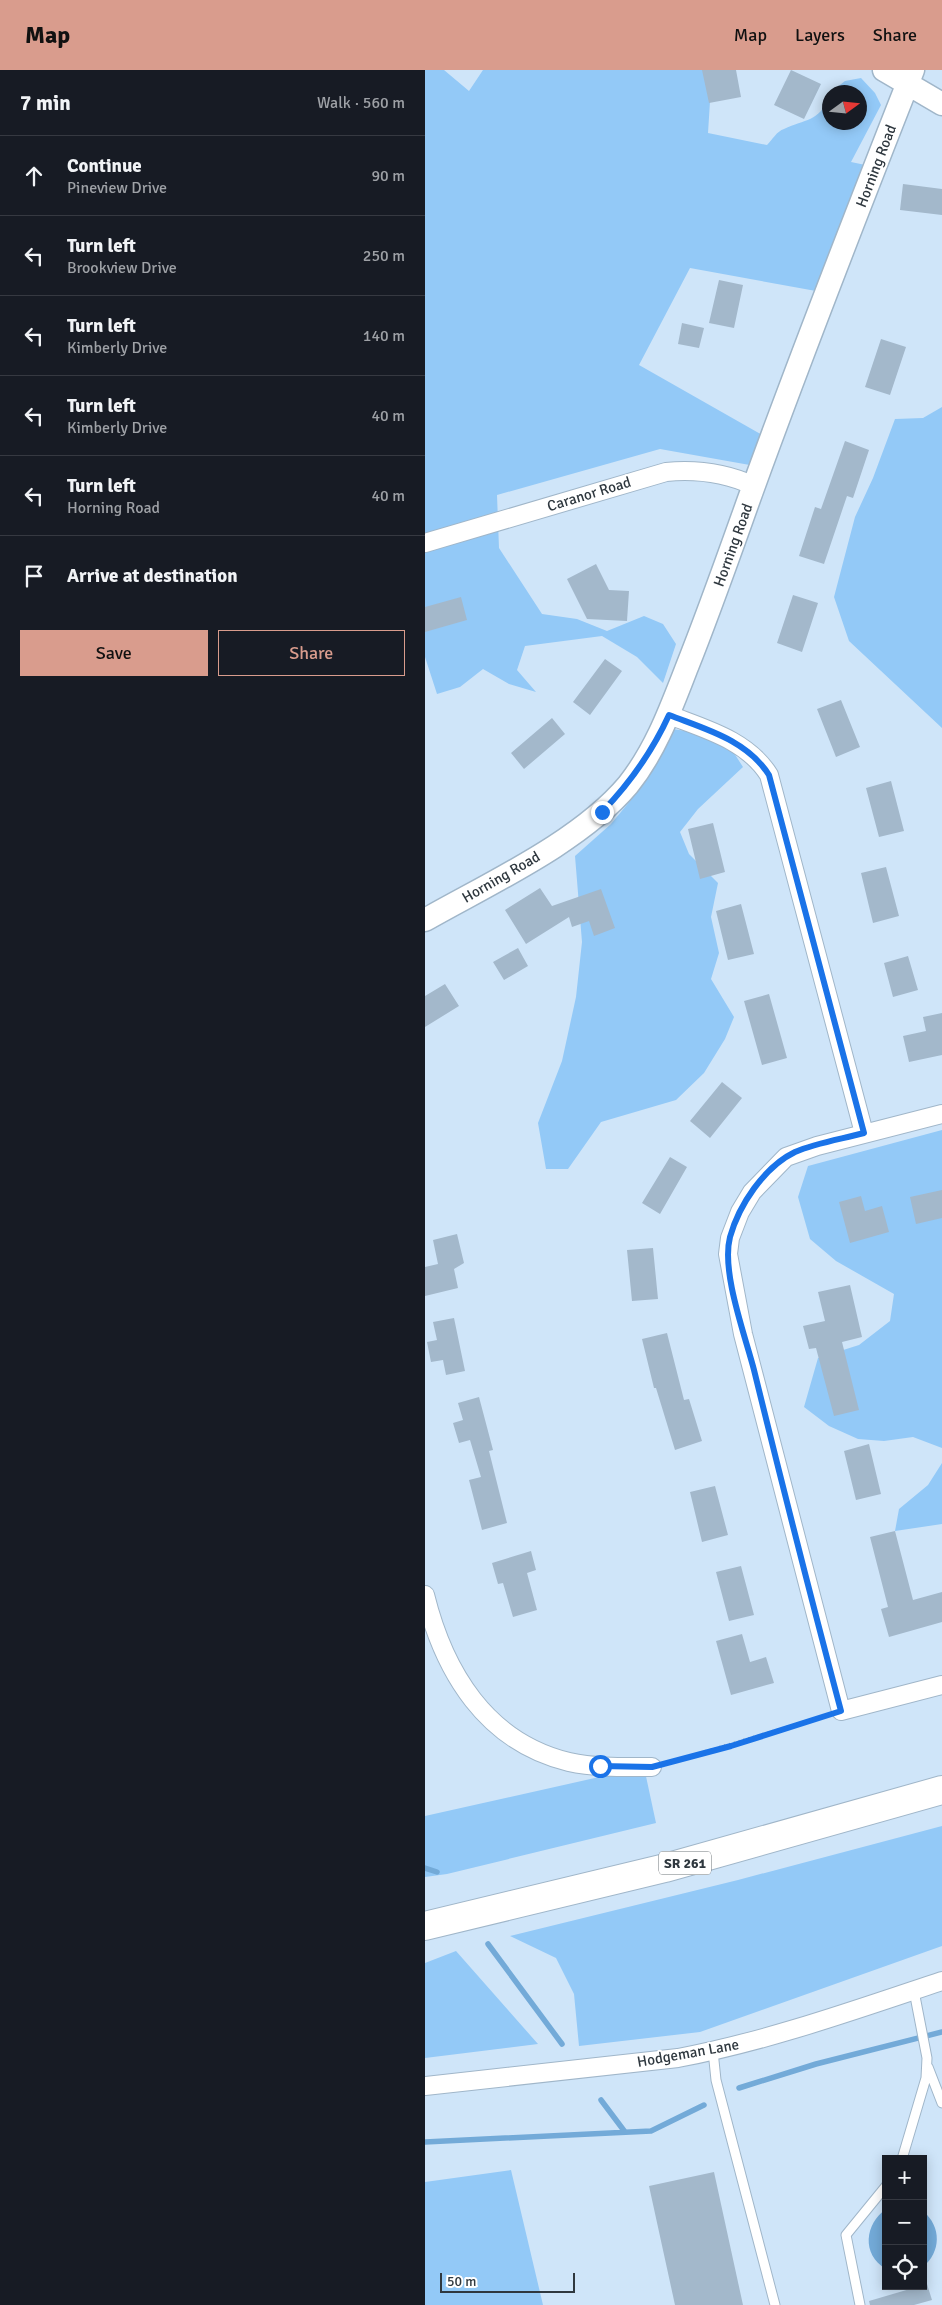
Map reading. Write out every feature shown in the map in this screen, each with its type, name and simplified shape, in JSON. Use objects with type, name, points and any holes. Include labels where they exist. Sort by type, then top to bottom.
[{"type":"main road","name":"SR 261","points":[[425,1926],[665,1868],[942,1790]]},
{"type":"street","points":[[884,70],[910,77],[942,104]]},
{"type":"street","name":"Horning Road","points":[[425,920],[569,837],[602,812],[627,785],[646,760],[669,715],[910,77]]},
{"type":"street","name":"Caranor Road","points":[[425,543],[666,472],[711,472],[735,477],[754,486]]},
{"type":"street","points":[[669,715],[718,734],[739,745],[762,764],[769,775],[864,1133]]},
{"type":"street","points":[[942,1114],[796,1152],[770,1172],[751,1192],[740,1212],[730,1238],[728,1254],[743,1334],[841,1711],[942,1685]]},
{"type":"street","points":[[426,1604],[447,1660],[459,1682],[473,1702],[514,1739],[568,1761],[600,1766],[652,1767]]},
{"type":"street","name":"Hodgeman Lane","points":[[425,2086],[678,2058],[713,2051],[752,2042],[942,1981]]},
{"type":"lane","points":[[914,1991],[927,2061],[942,2103]]},
{"type":"lane","points":[[713,2051],[716,2080],[775,2305]]},
{"type":"lane","points":[[903,2155],[926,2078],[927,2061]]},
{"type":"lane","points":[[861,2305],[846,2235],[882,2191]]},
{"type":"path","points":[[652,1767],[731,1746],[841,1711]]},
{"type":"shaded area","points":[[425,70],[444,70],[469,91],[483,70],[712,70],[708,133],[767,145],[781,130],[811,119],[822,110],[822,130],[867,130],[867,85],[840,85],[845,81],[861,78],[875,93],[881,105],[851,162],[875,167],[827,293],[690,268],[639,365],[771,440],[761,467],[660,449],[497,495],[499,548],[542,614],[577,619],[607,631],[644,616],[663,624],[676,644],[663,683],[637,657],[602,636],[525,646],[517,670],[536,692],[509,684],[483,669],[460,687],[437,694],[425,657]]},
{"type":"shaded area","points":[[942,407],[942,728],[849,641],[834,597],[855,517],[873,478],[895,419],[923,418]]},
{"type":"shaded area","points":[[672,729],[723,736],[743,767],[698,809],[680,832],[689,854],[718,883],[711,917],[719,953],[711,979],[734,1017],[725,1039],[704,1073],[676,1100],[601,1122],[568,1169],[546,1169],[538,1123],[562,1061],[576,997],[582,942],[575,856],[611,824],[644,784]]},
{"type":"shaded area","points":[[942,1130],[942,1448],[913,1437],[884,1441],[858,1439],[829,1426],[804,1407],[818,1358],[859,1345],[890,1321],[894,1294],[836,1261],[810,1239],[798,1197],[808,1166]]},
{"type":"shaded area","points":[[942,1463],[942,1524],[895,1531],[899,1509],[928,1485]]},
{"type":"shaded area","points":[[644,1767],[656,1823],[447,1874],[425,1877],[425,1816]]},
{"type":"shaded area","points":[[942,1826],[942,1946],[700,2032],[579,2046],[574,1994],[556,1958],[510,1936],[738,1880]]},
{"type":"shaded area","points":[[456,1951],[538,2044],[425,2058],[425,1963]]},
{"type":"shaded area","points":[[511,2170],[543,2305],[425,2305],[425,2182]]},
{"type":"shaded area","points":[[882,2212],[882,2266],[878,2263],[869,2247],[870,2231]]},
{"type":"shaded area","points":[[927,2215],[934,2224],[937,2239],[936,2247],[927,2263]]},
{"type":"building","points":[[702,70],[736,70],[741,97],[709,103]]},
{"type":"building","points":[[791,70],[821,84],[804,119],[774,105]]},
{"type":"building","points":[[903,184],[942,189],[942,215],[900,210]]},
{"type":"building","points":[[719,280],[743,285],[734,328],[709,323]]},
{"type":"building","points":[[682,323],[704,328],[699,348],[678,344]]},
{"type":"building","points":[[881,339],[906,347],[890,395],[865,387]]},
{"type":"building","points":[[845,441],[869,450],[853,498],[847,496],[824,564],[799,556],[815,507],[821,509]]},
{"type":"building","points":[[596,564],[609,590],[629,591],[627,621],[587,619],[567,579]]},
{"type":"building","points":[[793,595],[818,603],[802,652],[777,643]]},
{"type":"building","points":[[461,597],[467,620],[425,632],[425,607]]},
{"type":"building","points":[[605,659],[622,671],[590,715],[573,702]]},
{"type":"building","points":[[841,700],[860,747],[836,757],[817,709]]},
{"type":"building","points":[[552,718],[565,734],[524,769],[511,753]]},
{"type":"building","points":[[891,781],[904,831],[879,837],[866,788]]},
{"type":"building","points":[[713,823],[725,872],[700,879],[688,829]]},
{"type":"building","points":[[886,867],[899,916],[873,923],[861,873]]},
{"type":"building","points":[[540,888],[552,906],[601,889],[615,928],[594,936],[589,921],[572,927],[569,917],[526,944],[505,910]]},
{"type":"building","points":[[741,904],[754,954],[728,960],[716,911]]},
{"type":"building","points":[[518,948],[528,966],[504,980],[493,962]]},
{"type":"building","points":[[908,956],[918,990],[893,997],[884,963]]},
{"type":"building","points":[[445,984],[459,1006],[425,1027],[425,996]]},
{"type":"building","points":[[769,994],[787,1058],[762,1065],[744,1001]]},
{"type":"building","points":[[942,1013],[942,1055],[909,1062],[903,1036],[926,1031],[923,1017]]},
{"type":"building","points":[[722,1082],[742,1098],[710,1138],[690,1121]]},
{"type":"building","points":[[670,1157],[687,1167],[660,1214],[642,1203]]},
{"type":"building","points":[[942,1190],[942,1218],[916,1224],[910,1197]]},
{"type":"building","points":[[861,1196],[865,1211],[882,1206],[889,1232],[850,1243],[839,1202]]},
{"type":"building","points":[[457,1234],[464,1263],[454,1269],[458,1288],[425,1296],[425,1267],[438,1264],[433,1240]]},
{"type":"building","points":[[653,1248],[658,1299],[632,1301],[627,1250]]},
{"type":"building","points":[[850,1285],[862,1337],[842,1342],[859,1410],[834,1416],[816,1348],[809,1349],[803,1326],[825,1321],[818,1292]]},
{"type":"building","points":[[454,1318],[465,1371],[446,1375],[443,1360],[431,1362],[427,1342],[437,1340],[433,1322]]},
{"type":"building","points":[[667,1333],[684,1400],[689,1399],[702,1441],[675,1450],[656,1388],[654,1388],[642,1339]]},
{"type":"building","points":[[479,1397],[493,1450],[489,1451],[507,1523],[482,1530],[469,1480],[481,1477],[470,1440],[459,1443],[453,1423],[463,1420],[458,1403]]},
{"type":"building","points":[[869,1444],[881,1494],[856,1500],[844,1451]]},
{"type":"building","points":[[715,1486],[728,1535],[702,1542],[690,1492]]},
{"type":"building","points":[[895,1531],[913,1600],[942,1592],[942,1622],[889,1637],[881,1609],[888,1607],[870,1537]]},
{"type":"building","points":[[531,1551],[536,1570],[527,1573],[537,1610],[513,1617],[503,1583],[498,1584],[492,1563]]},
{"type":"building","points":[[741,1566],[754,1615],[729,1621],[716,1572]]},
{"type":"building","points":[[742,1634],[750,1662],[766,1657],[774,1683],[731,1695],[716,1641]]},
{"type":"building","points":[[714,2172],[743,2305],[675,2305],[649,2186]]},
{"type":"building","points":[[927,2284],[932,2300],[914,2305],[870,2305],[869,2301],[907,2290],[927,2290]]},
{"type":"waterway","points":[[425,1868],[437,1872]]},
{"type":"waterway","points":[[488,1944],[562,2044]]},
{"type":"waterway","points":[[739,2088],[816,2064],[942,2032]]},
{"type":"waterway","points":[[601,2100],[625,2132]]},
{"type":"waterway","points":[[425,2142],[651,2131],[704,2105]]},
{"type":"route","points":[[600,1766],[652,1767],[731,1746],[841,1711],[743,1334],[732,1285],[728,1254],[730,1238],[740,1212],[751,1192],[786,1157],[796,1152],[864,1133],[769,775],[762,764],[739,745],[723,736],[669,715],[646,760],[627,785],[602,812]]}]
